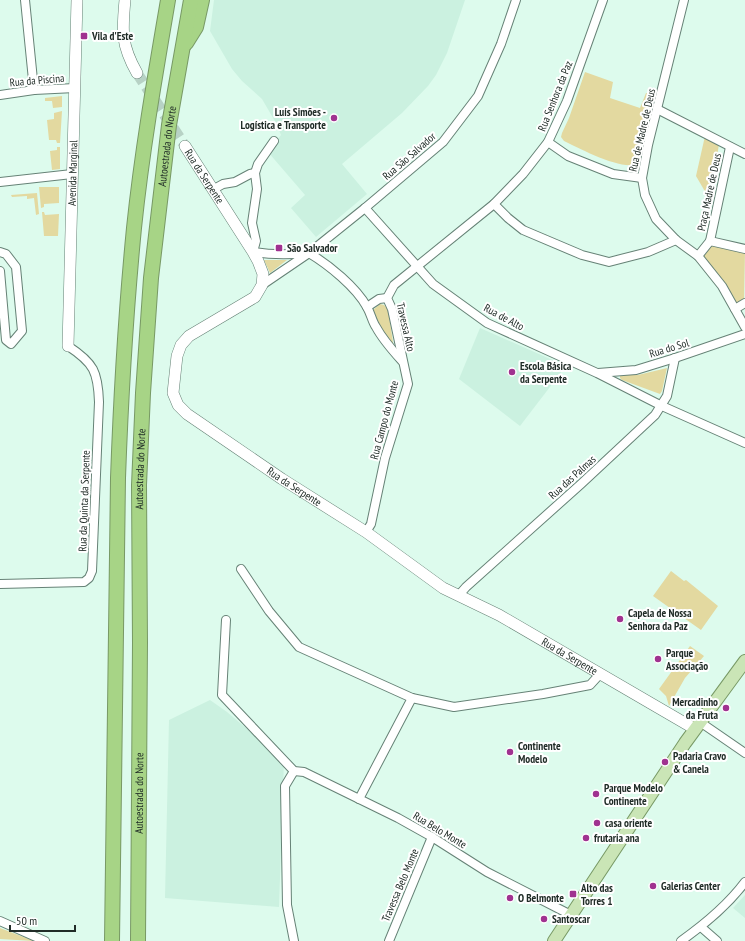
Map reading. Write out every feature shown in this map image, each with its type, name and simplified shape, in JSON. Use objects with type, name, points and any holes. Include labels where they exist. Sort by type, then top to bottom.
[{"type":"highway","name":"Autoestrada do Norte","points":[[112,941],[118,478],[121,404],[134,226],[147,123],[168,0]]},
{"type":"highway","name":"Autoestrada do Norte","points":[[138,941],[140,642],[139,485],[143,393],[160,200],[181,52],[191,0]]},
{"type":"highway","points":[[181,52],[196,27],[202,0]]},
{"type":"main road","points":[[554,941],[697,726],[745,661]]},
{"type":"street","points":[[25,0],[34,90]]},
{"type":"street","name":"Avenida Marginal","points":[[68,346],[77,0]]},
{"type":"street","points":[[125,0],[122,23],[123,38],[128,55],[137,73]]},
{"type":"street","name":"Rua São Salvador","points":[[262,285],[309,253],[365,208],[442,142],[478,96],[501,44],[516,0]]},
{"type":"street","name":"Rua Senhora da Paz","points":[[417,265],[494,204],[523,174],[548,142],[567,101],[603,0]]},
{"type":"street","name":"Rua de Madre de Deus","points":[[684,0],[648,145],[642,178],[645,195],[656,219],[676,240],[698,256],[722,286],[745,328]]},
{"type":"street","name":"Rua da Piscina","points":[[0,95],[34,90],[75,88]]},
{"type":"street","name":"Praça Madre de Deus","points":[[657,109],[745,154]]},
{"type":"street","points":[[274,141],[258,164],[255,173],[257,189],[252,223],[256,241],[253,252],[286,255],[309,253]]},
{"type":"street","points":[[548,142],[568,156],[613,174],[642,178]]},
{"type":"street","name":"Rua da Serpente","points":[[185,146],[253,252],[263,274],[262,285],[255,296],[189,336],[181,345],[177,356],[174,393],[178,405],[187,414],[282,479],[366,532],[443,588],[499,615],[600,674],[697,726]]},
{"type":"street","name":"Praça Madre de Deus","points":[[698,256],[710,241],[730,147]]},
{"type":"street","points":[[214,189],[223,184],[235,182],[255,173]]},
{"type":"street","points":[[0,182],[72,174]]},
{"type":"street","points":[[494,204],[508,218],[524,230],[582,255],[609,262],[648,252],[676,240]]},
{"type":"street","name":"Rua de Alto","points":[[365,208],[433,284],[487,322],[597,373],[662,406],[745,443]]},
{"type":"street","name":"Praça Madre de Deus","points":[[710,241],[745,249]]},
{"type":"street","points":[[0,252],[6,254],[16,267],[22,331],[11,344],[6,340],[0,271]]},
{"type":"street","name":"Rua Campo do Monte","points":[[309,253],[320,260],[353,289],[367,307],[375,327],[388,346],[402,362],[408,384],[385,458],[371,524],[366,532]]},
{"type":"street","name":"Travessa Alto","points":[[387,298],[394,285],[417,265]]},
{"type":"street","name":"Travessa Alto","points":[[367,307],[379,299],[387,298]]},
{"type":"street","name":"Travessa Alto","points":[[387,298],[392,309],[402,362]]},
{"type":"street","points":[[735,309],[745,303]]},
{"type":"street","name":"Rua do Sol","points":[[597,373],[636,370],[745,334]]},
{"type":"street","name":"Rua da Quinta da Serpente","points":[[0,584],[84,582],[90,578],[92,571],[99,402],[98,381],[92,368],[81,355],[68,346]]},
{"type":"street","name":"Rua das Palmas","points":[[458,595],[655,415],[667,396],[675,358]]},
{"type":"street","points":[[241,569],[269,611],[299,648],[412,698],[454,707],[543,694],[590,685],[600,674]]},
{"type":"street","points":[[226,620],[222,695],[294,771],[285,786],[286,905],[294,941]]},
{"type":"street","points":[[359,799],[412,698]]},
{"type":"street","points":[[697,726],[745,753]]},
{"type":"street","name":"Rua Belo Monte","points":[[294,771],[304,772],[398,818],[432,837],[487,872],[571,915]]},
{"type":"street","name":"Travessa Belo Monte","points":[[389,941],[432,837]]},
{"type":"street","points":[[681,941],[701,927],[718,912],[736,894],[745,882]]},
{"type":"street","points":[[0,921],[45,941]]},
{"type":"street","points":[[701,927],[717,941]]},
{"type":"shaded area","name":"Luís Simões - Logística e Transporte","points":[[214,0],[465,0],[447,53],[436,75],[428,86],[402,113],[342,164],[367,194],[316,237],[291,208],[305,195],[268,152],[281,135],[276,123],[262,99],[242,81],[232,69],[210,31]]},
{"type":"shaded area","points":[[585,72],[613,82],[610,98],[640,108],[646,93],[654,96],[636,164],[630,165],[611,162],[579,149],[564,141],[561,137]]},
{"type":"shaded area","points":[[62,96],[62,107],[53,108],[52,101],[45,101],[45,98]]},
{"type":"shaded area","points":[[62,111],[60,143],[57,143],[56,140],[49,140],[47,120],[54,119],[54,113]]},
{"type":"shaded area","points":[[705,136],[719,144],[710,200],[696,176]]},
{"type":"shaded area","points":[[57,147],[60,147],[60,169],[52,170],[50,151],[57,150]]},
{"type":"shaded area","points":[[39,187],[59,187],[59,203],[44,204],[44,207],[41,208]]},
{"type":"shaded area","points":[[37,193],[39,214],[36,215],[34,198],[27,199],[27,196],[12,197],[11,195]]},
{"type":"shaded area","points":[[42,212],[44,212],[45,215],[59,214],[58,236],[44,236]]},
{"type":"shaded area","points":[[710,242],[745,251],[744,302],[736,307],[700,256]]},
{"type":"shaded area","points":[[264,260],[287,260],[270,273]]},
{"type":"shaded area","points":[[380,304],[384,305],[388,309],[394,349],[385,336],[373,310]]},
{"type":"shaded area","name":"Escola Básica da Serpente","points":[[480,328],[566,366],[520,426],[459,379]]},
{"type":"shaded area","points":[[667,368],[660,394],[620,378],[620,375],[638,375]]},
{"type":"shaded area","points":[[671,571],[684,581],[686,580],[718,606],[701,630],[653,596]]},
{"type":"shaded area","points":[[690,646],[704,656],[685,678],[669,706],[666,696],[659,689]]},
{"type":"shaded area","points":[[210,700],[227,712],[284,760],[279,907],[165,898],[169,720]]},
{"type":"shaded area","points":[[745,895],[745,918],[733,908]]},
{"type":"shaded area","points":[[0,928],[34,941],[0,939]]},
{"type":"tunnel","points":[[137,73],[185,146]]},
{"type":"place","name":"Vila d'Este","points":[[84,36]]},
{"type":"place","name":"Luís Simões - Logística e Transporte","points":[[334,118]]},
{"type":"place","name":"São Salvador","points":[[279,248]]},
{"type":"place","name":"Escola Básica da Serpente","points":[[512,372]]},
{"type":"place","name":"Capela de Nossa Senhora da Paz","points":[[620,619]]},
{"type":"place","name":"Parque Associação","points":[[658,659]]},
{"type":"place","name":"Mercadinho da Fruta","points":[[726,708]]},
{"type":"place","name":"Continente Modelo","points":[[510,752]]},
{"type":"place","name":"Padaria Cravo & Canela","points":[[665,762]]},
{"type":"place","name":"Parque Modelo Continente","points":[[596,794]]},
{"type":"place","name":"casa oriente","points":[[597,823]]},
{"type":"place","name":"frutaria ana","points":[[586,838]]},
{"type":"place","name":"Galerias Center","points":[[653,886]]},
{"type":"place","name":"Alto das Torres 1","points":[[573,894]]},
{"type":"place","name":"O Belmonte","points":[[510,898]]},
{"type":"place","name":"Santoscar","points":[[544,919]]}]
